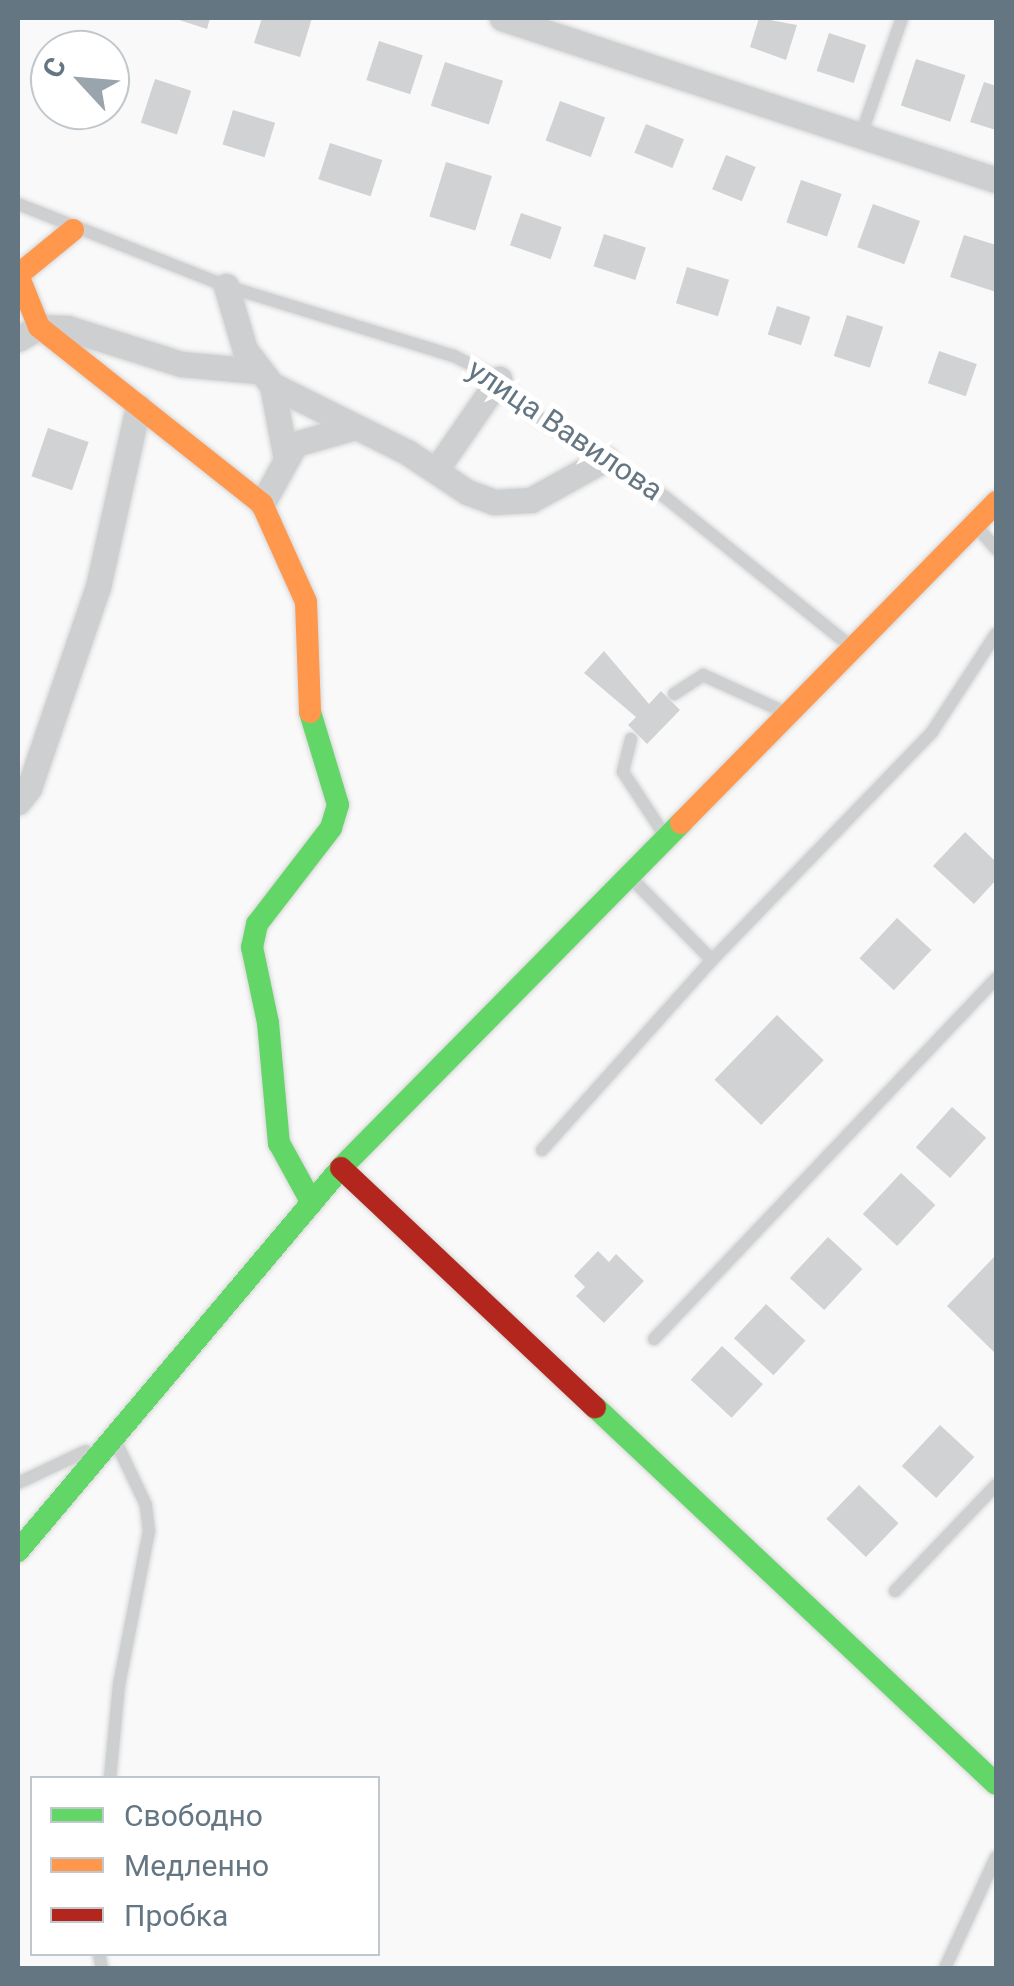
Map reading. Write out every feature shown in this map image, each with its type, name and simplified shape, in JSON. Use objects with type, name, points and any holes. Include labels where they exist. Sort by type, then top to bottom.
[{"type":"street","points":[[502,18],[996,180]]},
{"type":"street","points":[[73,230],[18,275],[28,333],[138,406],[262,504],[306,602],[309,710],[337,784],[331,828],[257,924],[252,947],[268,1023],[279,1143],[312,1203]]},
{"type":"street","points":[[226,286],[265,378],[285,454]]},
{"type":"street","points":[[28,333],[67,328],[218,372],[265,378],[436,470],[467,492],[512,502],[560,487],[605,459]]},
{"type":"street","points":[[436,470],[499,379]]},
{"type":"street","points":[[18,802],[29,788],[98,587],[138,406]]},
{"type":"street","points":[[262,504],[285,454],[310,436],[352,428]]},
{"type":"street","points":[[18,1551],[341,1168],[784,712],[996,502]]},
{"type":"street","points":[[341,1168],[996,1784]]},
{"type":"lane","points":[[860,136],[902,18]]},
{"type":"lane","name":"улица Вавилова","points":[[18,204],[73,230],[226,286],[454,356],[499,379],[540,419],[665,497],[850,645]]},
{"type":"lane","points":[[974,524],[996,549]]},
{"type":"lane","points":[[542,1150],[712,960],[932,732],[996,634]]},
{"type":"lane","points":[[674,694],[703,675],[784,712]]},
{"type":"lane","points":[[631,740],[621,760],[624,772],[664,835]]},
{"type":"lane","points":[[626,874],[712,960]]},
{"type":"lane","points":[[654,1339],[996,979]]},
{"type":"lane","points":[[18,1483],[113,1438],[141,1490],[149,1531],[119,1684],[110,1776]]},
{"type":"lane","points":[[895,1591],[996,1485]]},
{"type":"lane","points":[[945,1968],[996,1857]]},
{"type":"building","points":[[173,18],[210,18],[207,29]]},
{"type":"building","points":[[262,18],[312,18],[300,57],[254,43]]},
{"type":"building","points":[[759,18],[797,25],[786,60],[750,47]]},
{"type":"building","points":[[829,33],[866,45],[854,83],[817,71]]},
{"type":"building","points":[[379,41],[423,55],[410,94],[366,80]]},
{"type":"building","points":[[916,59],[965,75],[950,122],[901,106]]},
{"type":"building","points":[[445,62],[503,81],[489,125],[431,106]]},
{"type":"building","points":[[155,79],[191,91],[177,134],[141,123]]},
{"type":"building","points":[[984,82],[996,86],[996,130],[970,122]]},
{"type":"building","points":[[560,101],[605,117],[591,157],[546,140]]},
{"type":"building","points":[[233,110],[275,123],[265,157],[222,144]]},
{"type":"building","points":[[646,124],[684,139],[672,168],[634,153]]},
{"type":"building","points":[[330,143],[382,160],[371,196],[318,179]]},
{"type":"building","points":[[726,155],[756,167],[742,201],[712,189]]},
{"type":"building","points":[[446,162],[492,176],[475,231],[429,217]]},
{"type":"building","points":[[801,180],[842,194],[827,237],[786,223]]},
{"type":"building","points":[[873,204],[920,221],[904,264],[857,247]]},
{"type":"building","points":[[521,213],[562,227],[551,259],[510,245]]},
{"type":"building","points":[[604,234],[646,248],[635,280],[593,266]]},
{"type":"building","points":[[964,235],[996,245],[996,292],[950,277]]},
{"type":"building","points":[[687,267],[729,280],[718,316],[676,303]]},
{"type":"building","points":[[777,306],[810,317],[801,345],[768,335]]},
{"type":"building","points":[[847,315],[883,327],[870,368],[834,356]]},
{"type":"building","points":[[939,351],[977,364],[966,396],[928,383]]},
{"type":"building","points":[[48,428],[89,442],[72,490],[31,476]]},
{"type":"building","points":[[604,651],[649,704],[661,691],[680,710],[647,744],[628,725],[636,717],[584,673]]},
{"type":"building","points":[[965,832],[996,862],[996,880],[974,904],[933,866]]},
{"type":"building","points":[[897,918],[931,950],[894,990],[859,958]]},
{"type":"building","points":[[777,1015],[824,1060],[761,1125],[714,1080]]},
{"type":"building","points":[[952,1107],[986,1138],[950,1178],[916,1147]]},
{"type":"building","points":[[901,1173],[935,1205],[897,1246],[863,1214]]},
{"type":"building","points":[[828,1237],[862,1269],[824,1310],[790,1278]]},
{"type":"building","points":[[598,1251],[609,1262],[616,1254],[644,1281],[604,1323],[576,1296],[585,1287],[574,1276]]},
{"type":"building","points":[[996,1255],[996,1354],[947,1306]]},
{"type":"building","points":[[766,1304],[805,1341],[773,1375],[734,1338]]},
{"type":"building","points":[[722,1346],[763,1384],[732,1418],[691,1380]]},
{"type":"building","points":[[940,1425],[974,1457],[936,1498],[902,1466]]},
{"type":"building","points":[[859,1485],[899,1523],[866,1557],[826,1519]]},
{"type":"traffic: fast","points":[[310,712],[338,805],[331,828],[257,924],[252,947],[268,1023],[279,1143],[312,1203]]},
{"type":"traffic: fast","points":[[18,1551],[341,1168],[681,823]]},
{"type":"traffic: fast","points":[[595,1407],[996,1784]]},
{"type":"traffic: slow","points":[[73,230],[18,275],[39,327],[262,504],[306,602],[310,712]]},
{"type":"traffic: slow","points":[[681,823],[996,502]]},
{"type":"traffic: jam","points":[[341,1168],[595,1407]]}]
